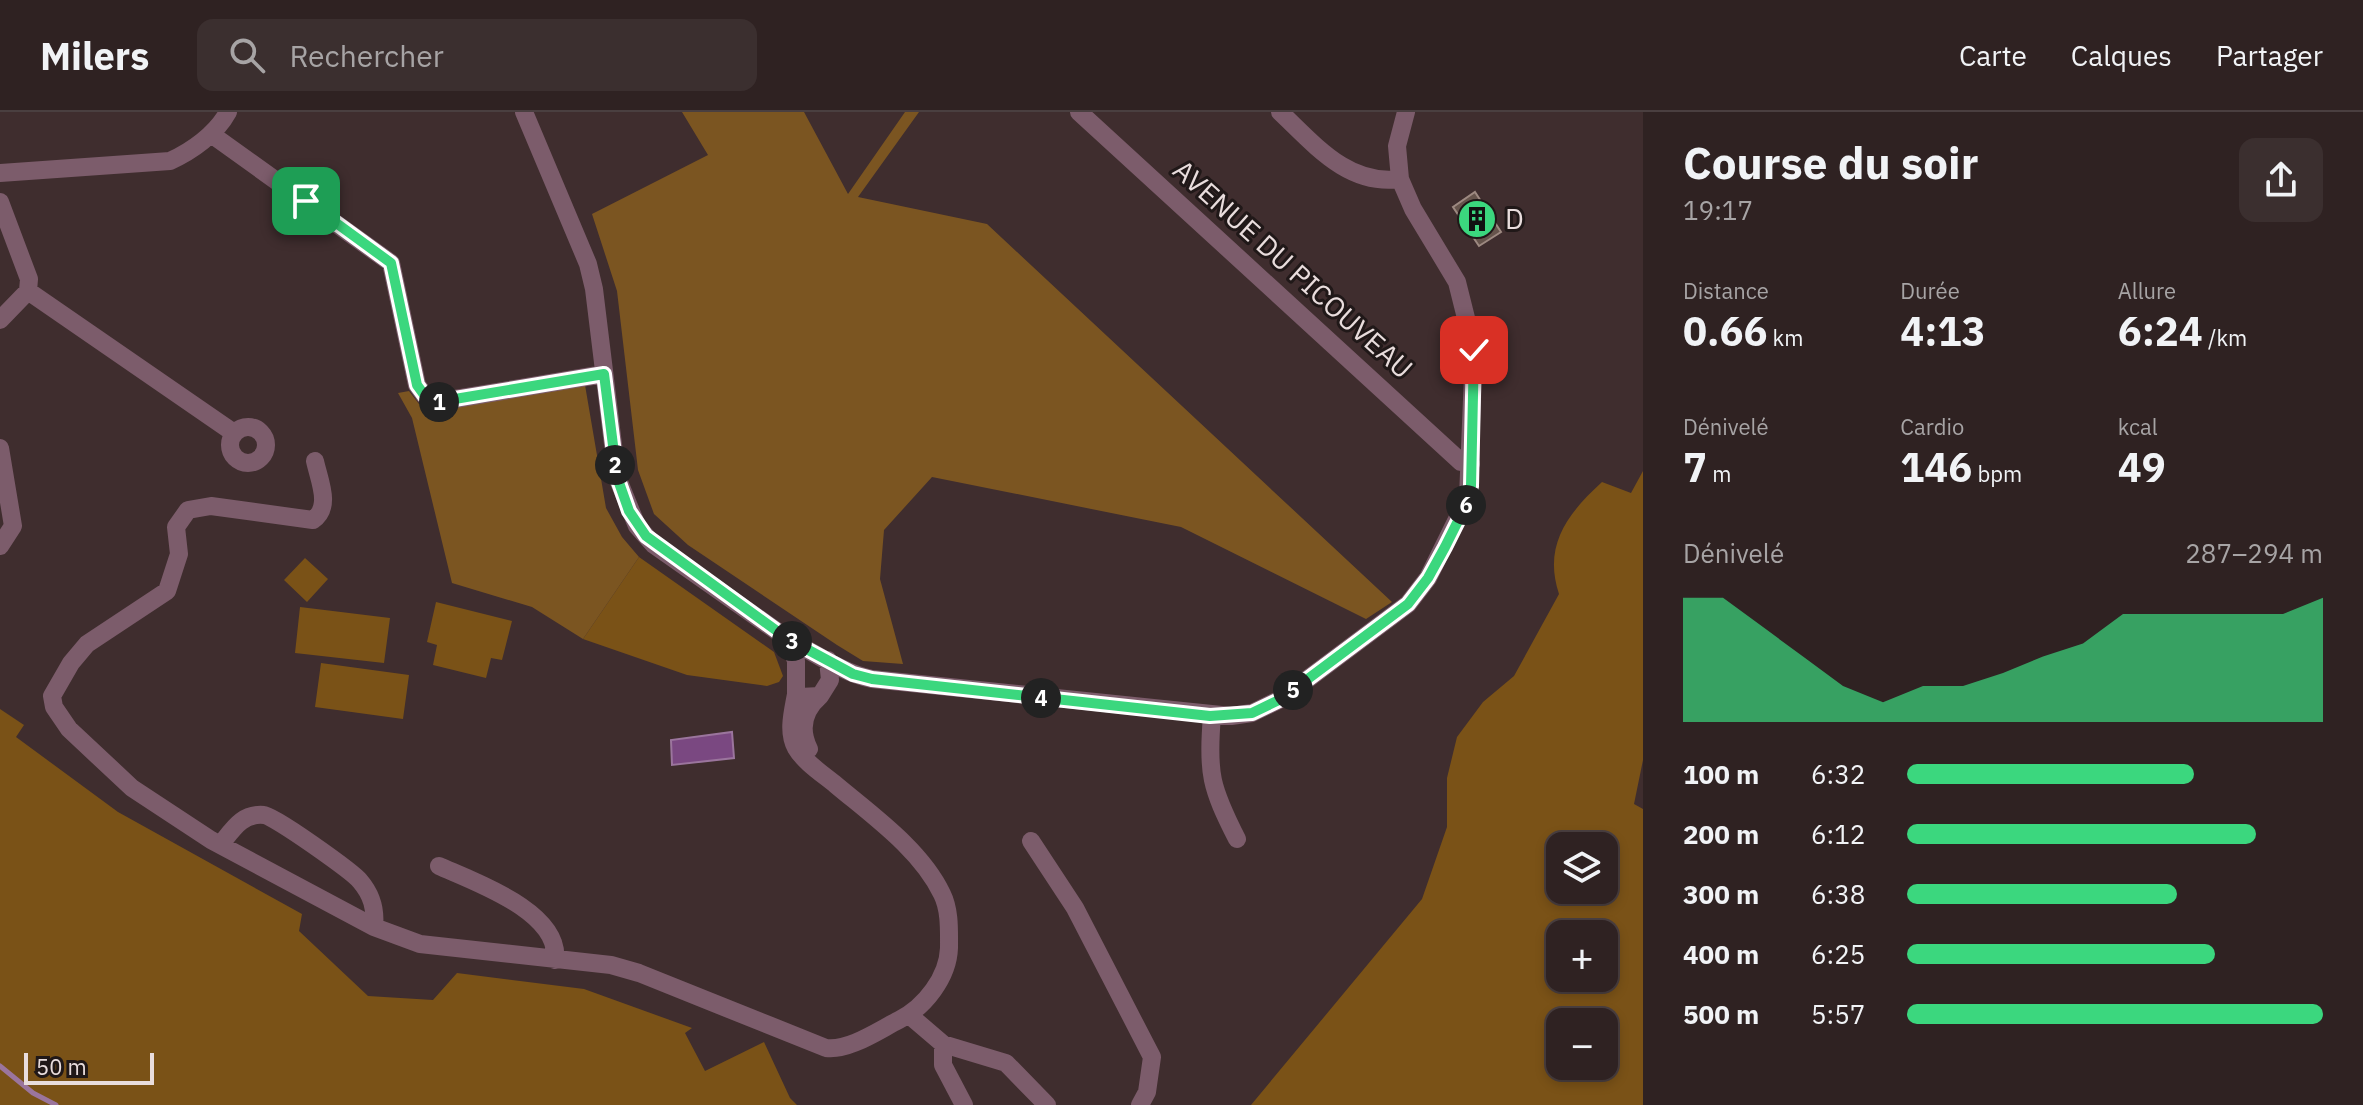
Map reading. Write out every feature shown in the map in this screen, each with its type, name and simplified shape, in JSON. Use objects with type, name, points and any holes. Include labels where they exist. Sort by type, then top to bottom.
[{"type":"street","points":[[0,173],[156,164],[186,154],[211,134],[228,112]]},
{"type":"street","points":[[524,112],[588,264],[594,289],[617,477],[637,526],[654,545],[788,639],[853,674],[872,679],[1212,716],[1252,713],[1281,699],[1408,604],[1428,578],[1465,507],[1471,486],[1474,350],[1457,282],[1413,209],[1400,179],[1397,146],[1406,112]]},
{"type":"street","name":"AVENUE DU PICOUVEAU","points":[[1079,112],[1461,462],[1471,464]]},
{"type":"street","points":[[1280,112],[1340,165],[1379,181],[1400,179]]},
{"type":"street","points":[[211,134],[391,263],[417,385],[425,396],[437,402],[604,374]]},
{"type":"street","points":[[0,202],[27,268],[28,291],[0,320]]},
{"type":"street","points":[[28,291],[234,433]]},
{"type":"street","points":[[0,448],[13,526],[0,546]]},
{"type":"street","points":[[315,461],[323,500],[319,516],[313,520],[211,506],[188,510],[176,527],[179,554],[167,591],[87,644],[71,663],[52,696],[54,707],[69,729],[132,788],[221,844],[374,927],[420,944],[611,965],[639,973],[744,1017],[833,1049],[855,1042],[909,1015],[938,983],[948,960],[949,922],[944,896],[925,867],[799,752],[794,744],[791,731],[797,669],[788,639]]},
{"type":"street","points":[[797,669],[804,658],[824,658]]},
{"type":"street","points":[[816,767],[804,731],[810,705],[830,680],[824,658]]},
{"type":"street","points":[[796,694],[806,699],[820,696]]},
{"type":"street","points":[[1212,716],[1208,758],[1210,778],[1217,800],[1237,839]]},
{"type":"street","points":[[221,844],[236,824],[247,817],[271,816],[359,878],[373,903],[374,927]]},
{"type":"street","points":[[1031,841],[1075,908],[1152,1057],[1147,1092],[1140,1105]]},
{"type":"street","points":[[439,866],[495,891],[545,924],[557,949],[555,960]]},
{"type":"street","points":[[909,1015],[943,1044],[1006,1063],[1047,1105]]},
{"type":"street","points":[[943,1044],[943,1065],[964,1105]]},
{"type":"shaded area","points":[[682,112],[804,112],[848,194],[905,112],[919,112],[858,197],[987,224],[1392,602],[1366,619],[1181,527],[932,477],[884,530],[880,579],[903,664],[863,661],[688,545],[654,514],[638,470],[617,291],[592,214],[708,155]]},
{"type":"shaded area","points":[[585,385],[606,508],[622,537],[639,557],[583,639],[532,607],[452,583],[412,418],[398,393],[409,391],[419,404],[441,409]]},
{"type":"shaded area","points":[[1643,471],[1643,760],[1634,804],[1643,809],[1643,1105],[1251,1105],[1422,899],[1447,827],[1447,778],[1457,737],[1483,702],[1514,676],[1559,594],[1554,561],[1561,532],[1578,506],[1602,482],[1631,493]]},
{"type":"shaded area","points":[[639,557],[774,652],[783,676],[779,682],[767,686],[687,675],[583,639]]},
{"type":"shaded area","points":[[305,558],[328,579],[307,602],[284,580]]},
{"type":"shaded area","points":[[436,602],[512,621],[502,660],[491,658],[486,678],[433,665],[437,645],[427,642]]},
{"type":"shaded area","points":[[300,607],[390,618],[384,663],[295,653]]},
{"type":"shaded area","points":[[321,663],[409,675],[403,719],[315,707]]},
{"type":"shaded area","points":[[0,709],[24,725],[16,737],[118,812],[302,914],[299,931],[368,996],[433,1000],[457,973],[584,989],[692,1028],[685,1033],[705,1071],[764,1042],[790,1098],[797,1105],[0,1105]]},
{"type":"shaded area","points":[[732,732],[734,758],[672,765],[671,740]]},
{"type":"building","name":"D","points":[[1475,192],[1501,232],[1479,246],[1453,207]]},
{"type":"waterway","points":[[0,1066],[33,1093],[56,1105]]},
{"type":"place","name":"D","points":[[1477,219]]},
{"type":"route","points":[[306,201],[391,263],[417,385],[425,396],[437,402],[604,374],[617,477],[637,526],[654,545],[788,639],[853,674],[872,679],[1210,716],[1252,713],[1281,699],[1408,604],[1428,578],[1465,507],[1471,486],[1474,350]]}]
